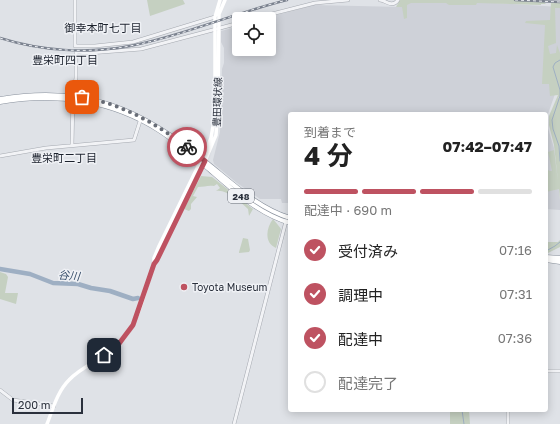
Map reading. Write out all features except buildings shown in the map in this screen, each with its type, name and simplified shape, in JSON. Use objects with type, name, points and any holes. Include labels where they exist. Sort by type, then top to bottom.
[{"type":"highway","name":"248","points":[[0,99],[41,94],[73,97],[112,108],[141,119],[203,162],[257,203],[288,218]]},
{"type":"highway","name":"248","points":[[0,102],[30,98],[73,97]]},
{"type":"highway","name":"248","points":[[203,162],[241,196],[268,214],[288,223]]},
{"type":"highway","points":[[548,256],[560,258]]},
{"type":"highway","points":[[548,260],[560,262]]},
{"type":"main road","name":"豊田環状線","points":[[217,28],[215,18],[220,0]]},
{"type":"main road","name":"豊田環状線","points":[[47,424],[61,391],[68,381],[118,345],[131,329],[159,246],[203,162],[211,138],[214,120],[217,28],[219,14],[225,0]]},
{"type":"street","points":[[72,145],[73,97],[76,78],[75,0]]},
{"type":"street","points":[[276,12],[315,3],[348,0]]},
{"type":"street","points":[[380,0],[391,4],[398,0]]},
{"type":"street","points":[[76,49],[133,42],[215,18]]},
{"type":"street","points":[[189,25],[192,34]]},
{"type":"street","points":[[76,49],[89,53],[136,50],[232,25]]},
{"type":"street","points":[[0,156],[46,148],[134,140],[141,119]]},
{"type":"street","points":[[234,424],[288,223],[288,218]]},
{"type":"street","points":[[548,371],[560,370]]},
{"type":"street","points":[[0,390],[14,400],[54,406]]},
{"type":"street","points":[[508,412],[508,424]]},
{"type":"shaded area","points":[[403,0],[447,0],[560,7],[560,56],[547,61],[555,94],[548,114],[548,112],[288,112],[288,203],[282,203],[281,199],[260,199],[214,164],[213,160],[220,132],[222,69],[224,63],[224,48],[221,42],[221,31],[232,28],[232,56],[276,56],[276,15],[314,5],[402,7]]},
{"type":"shaded area","points":[[548,128],[554,148],[560,210],[548,209]]},
{"type":"green space","points":[[147,0],[183,0],[185,4],[150,16]]},
{"type":"green space","points":[[400,0],[519,0],[543,1],[546,4],[477,3],[476,5],[449,5],[446,3],[411,3],[407,5],[407,18],[404,19],[402,7],[396,7]]},
{"type":"green space","points":[[551,3],[560,3],[560,8],[555,8],[556,43],[548,46],[550,54],[556,53],[557,45],[560,53],[560,98],[558,97],[560,99],[560,199],[559,189],[548,192],[548,170],[552,171],[548,152],[554,150],[558,182],[554,145],[549,125],[549,116],[558,95],[550,96],[549,84],[542,84],[545,25],[525,23],[526,21],[550,20]]},
{"type":"green space","points":[[201,176],[212,177],[253,209],[249,216],[248,209],[237,200],[225,192],[216,191],[220,188],[217,184],[214,186],[198,187],[193,196],[197,197],[191,204],[191,209],[189,211],[184,209]]},
{"type":"green space","points":[[273,219],[281,229],[276,248],[269,243],[267,235]]},
{"type":"green space","points":[[243,238],[248,239],[250,250],[249,252],[239,253],[239,252]]},
{"type":"green space","points":[[560,240],[560,247],[548,253],[548,242],[558,242]]},
{"type":"green space","points":[[0,272],[6,274],[8,277],[5,293],[18,293],[16,304],[0,299]]},
{"type":"green space","points":[[450,412],[469,412],[470,424],[450,424]]},
{"type":"waterway","points":[[560,60],[555,63],[553,67],[560,90],[560,96],[552,120],[553,129],[559,146],[560,161]]},
{"type":"waterway","points":[[548,250],[560,242]]},
{"type":"waterway","name":"谷川","points":[[0,269],[30,274],[53,283],[78,284],[110,291],[133,299],[138,298]]},
{"type":"waterway","points":[[462,412],[464,424]]},
{"type":"railway","points":[[0,38],[32,46],[64,50],[97,50],[130,46],[150,42],[287,0]]},
{"type":"railway","points":[[515,0],[560,2]]},
{"type":"way so far","points":[[82,97],[112,104],[142,117],[161,128],[187,147]]},
{"type":"place","name":"Toyota Museum","points":[[184,287]]},
{"type":"district","name":"御幸本町七丁目","points":[[103,27]]},
{"type":"district","name":"豊栄町四丁目","points":[[65,59]]},
{"type":"district","name":"豊栄町二丁目","points":[[64,157]]},
{"type":"route","points":[[104,355],[118,345],[131,329],[154,264],[205,161],[187,147]]}]
